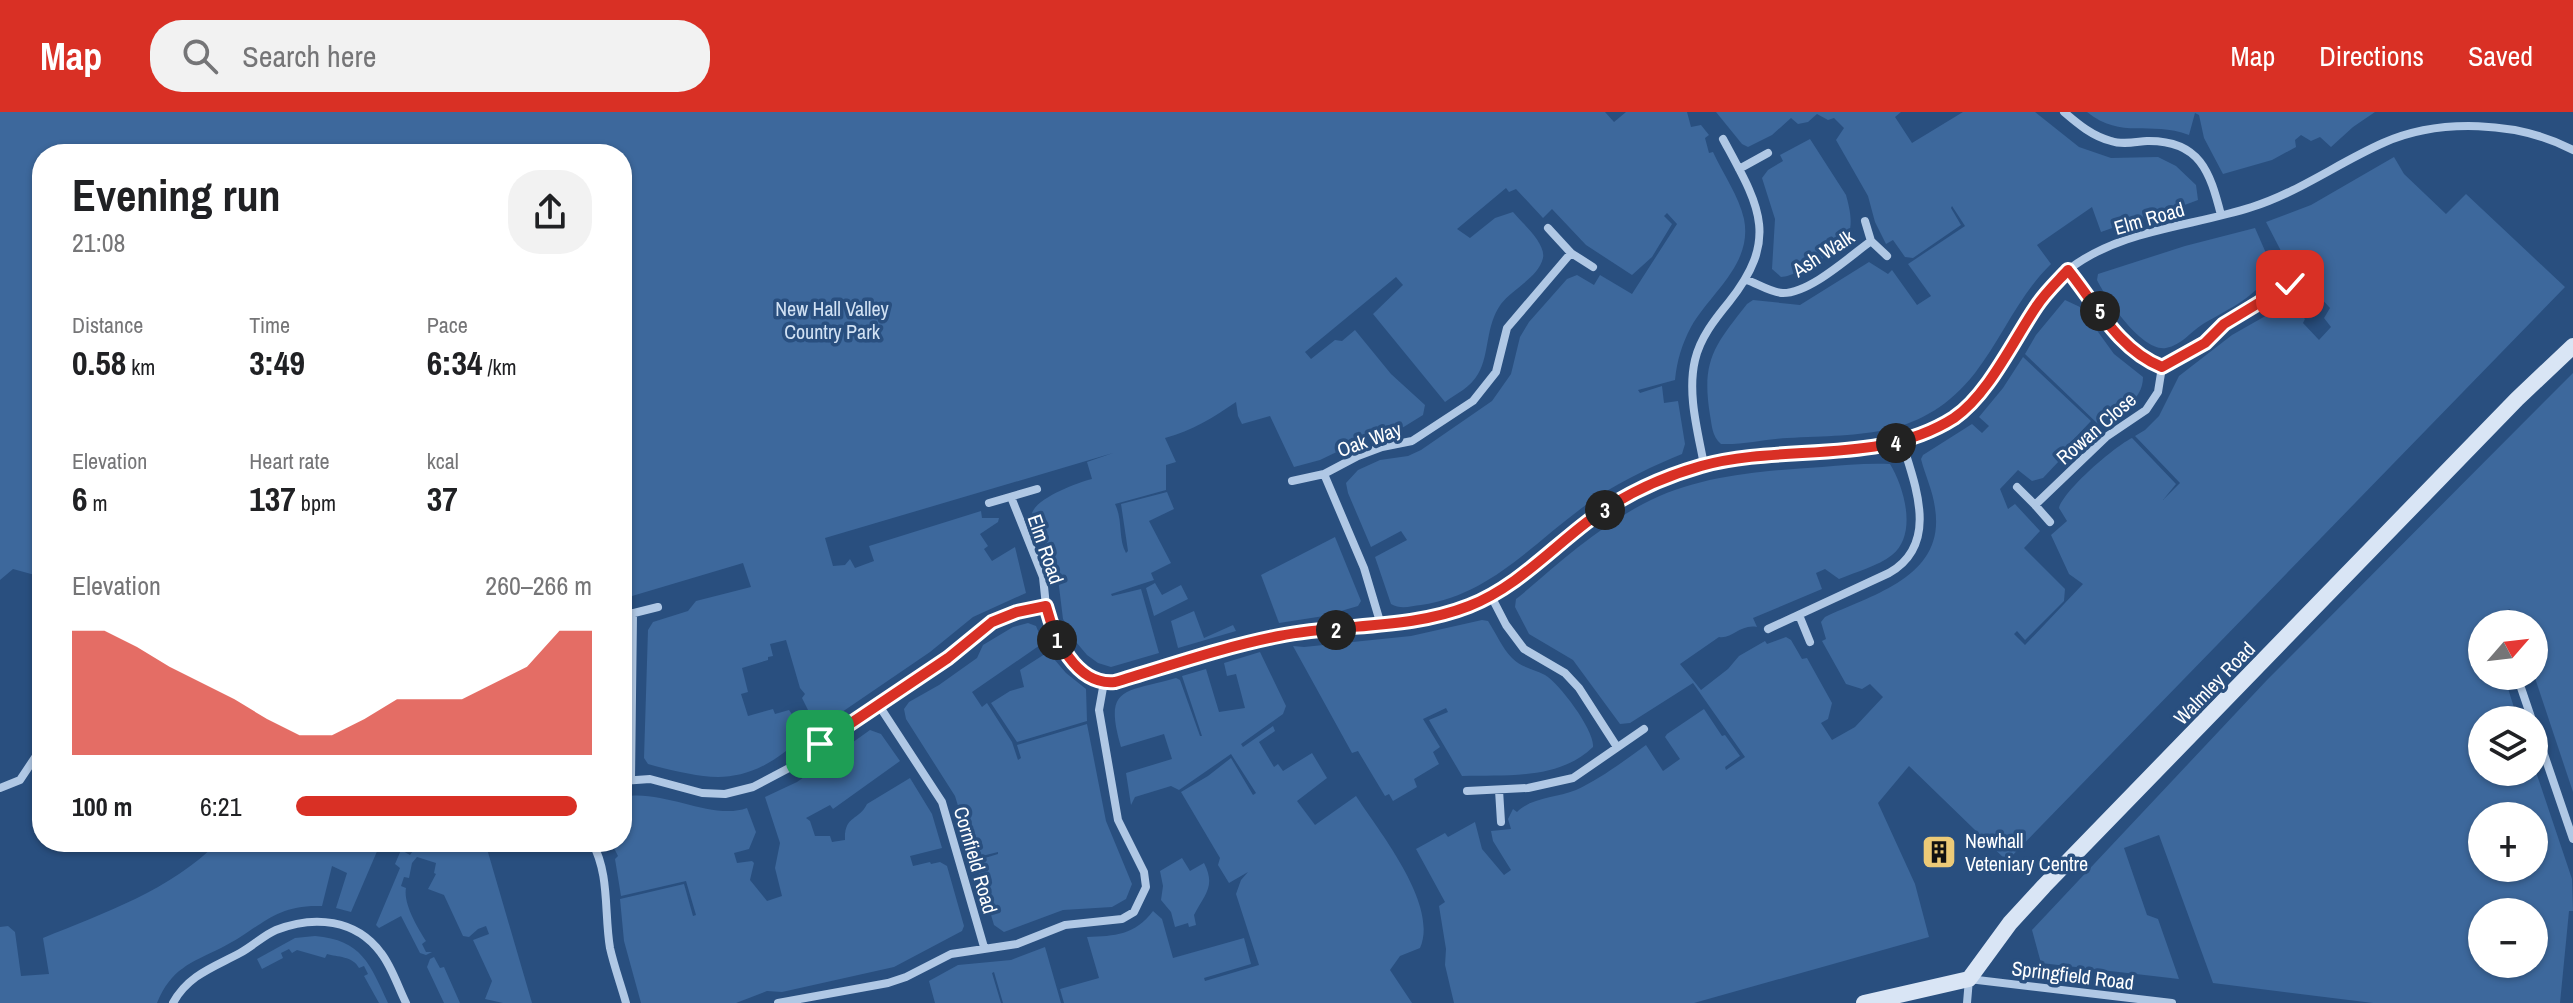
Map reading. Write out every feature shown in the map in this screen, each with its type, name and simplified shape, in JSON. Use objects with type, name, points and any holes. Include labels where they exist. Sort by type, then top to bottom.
[{"type":"main road","name":"Walmley Road","points":[[1969,979],[2010,923],[2044,886],[2517,399],[2573,346]]},
{"type":"main road","points":[[1864,1003],[1969,979]]},
{"type":"street","points":[[2064,112],[2085,129],[2114,142],[2169,143],[2183,147],[2196,156],[2207,170],[2221,215]]},
{"type":"street","name":"Elm Road","points":[[1011,497],[1043,577],[1051,627],[1063,651],[1082,670],[1104,682],[1115,682],[1279,636],[1443,615],[1491,596],[1520,577],[1588,521],[1635,490],[1668,476],[1704,465],[1793,452],[1866,448],[1902,442],[1930,432],[1958,416],[1995,371],[2038,303],[2068,270],[2112,243],[2281,197],[2386,142],[2423,130],[2459,126],[2500,129],[2522,132],[2573,150]]},
{"type":"street","points":[[1704,465],[1693,384],[1695,362],[1701,341],[1747,280],[1756,259],[1760,225],[1759,212],[1723,139]]},
{"type":"street","points":[[1739,169],[1768,153]]},
{"type":"street","name":"Ash Walk","points":[[1865,221],[1871,241],[1887,256]]},
{"type":"street","points":[[1548,228],[1571,253],[1593,267]]},
{"type":"street","name":"Ash Walk","points":[[1747,280],[1779,293],[1798,290],[1813,283],[1871,241]]},
{"type":"street","name":"Oak Way","points":[[1292,481],[1324,474],[1358,456],[1423,435],[1473,401],[1496,372],[1507,328],[1571,253]]},
{"type":"street","points":[[2278,261],[2290,284],[2305,300]]},
{"type":"street","points":[[2068,270],[2126,345],[2143,359],[2162,367],[2205,343],[2224,324],[2290,284]]},
{"type":"street","name":"Rowan Close","points":[[2035,505],[2106,437],[2146,410],[2158,392],[2162,367]]},
{"type":"street","points":[[1768,629],[1889,573],[1911,553],[1921,526],[1920,507],[1902,442]]},
{"type":"street","name":"Oak Way","points":[[1324,474],[1364,568],[1381,625]]},
{"type":"street","points":[[2017,487],[2050,522]]},
{"type":"street","name":"Elm Road","points":[[989,503],[1037,489]]},
{"type":"street","points":[[1491,596],[1506,625],[1524,649],[1565,673],[1579,688],[1617,747]]},
{"type":"street","points":[[632,780],[650,779],[702,793],[725,794],[768,781],[948,658],[992,622],[1017,612],[1046,606]]},
{"type":"street","points":[[632,637],[633,613],[658,607]]},
{"type":"street","points":[[1799,615],[1810,642]]},
{"type":"street","points":[[778,1003],[888,983],[920,971],[951,954],[1017,944],[1065,925],[1122,919],[1134,912],[1146,887],[1144,872],[1118,820],[1099,710],[1104,682]]},
{"type":"street","name":"Cornfield Road","points":[[878,704],[942,802],[984,947]]},
{"type":"street","points":[[1467,791],[1541,786],[1573,778],[1644,729]]},
{"type":"street","points":[[0,788],[20,780],[32,762]]},
{"type":"street","points":[[2548,766],[2573,839]]},
{"type":"street","points":[[1499,790],[1501,822]]},
{"type":"street","points":[[598,852],[606,887],[611,948],[626,1003]]},
{"type":"street","points":[[173,1003],[178,993],[198,973],[249,948],[274,931],[299,923],[326,921],[365,936],[382,955],[406,1003]]},
{"type":"street","points":[[1967,1003],[1969,979]]},
{"type":"street","name":"Springfield Road","points":[[1969,979],[2172,1003]]},
{"type":"green space","name":"New Hall Valley Country Park","points":[[0,112],[1605,112],[1614,122],[1626,112],[1687,112],[1691,127],[1701,125],[1709,135],[1705,138],[1709,153],[1713,152],[1744,219],[1745,235],[1736,264],[1688,333],[1675,380],[1638,390],[1640,393],[1662,386],[1664,403],[1678,401],[1685,444],[1682,454],[1639,473],[1599,496],[1516,561],[1472,589],[1421,605],[1402,607],[1391,604],[1375,557],[1407,540],[1401,531],[1371,547],[1346,483],[1358,470],[1380,460],[1408,456],[1421,450],[1492,401],[1511,374],[1520,337],[1529,322],[1567,279],[1577,275],[1594,285],[1600,275],[1632,294],[1677,224],[1667,213],[1664,216],[1672,224],[1652,257],[1632,275],[1586,245],[1552,209],[1543,218],[1516,189],[1509,192],[1506,188],[1457,229],[1470,238],[1495,218],[1513,212],[1541,246],[1543,258],[1536,272],[1501,304],[1492,321],[1482,366],[1475,379],[1463,390],[1445,402],[1373,314],[1403,285],[1396,277],[1305,352],[1311,359],[1335,340],[1342,341],[1355,330],[1391,374],[1425,405],[1423,415],[1402,428],[1374,434],[1320,460],[1294,467],[1270,416],[1242,424],[1236,402],[1194,427],[1165,438],[1176,462],[1166,465],[1166,490],[1115,504],[1126,553],[1121,504],[1167,492],[1174,509],[1149,521],[1171,563],[1151,573],[1154,580],[1111,594],[1141,589],[1159,653],[1111,667],[1087,655],[1063,619],[1057,570],[1032,513],[1049,497],[1092,479],[1087,462],[1113,453],[825,538],[833,566],[845,565],[850,559],[855,568],[874,561],[869,546],[981,511],[982,518],[999,518],[998,522],[980,534],[988,546],[984,549],[992,561],[1015,547],[1026,593],[973,617],[930,652],[823,725],[815,724],[802,698],[805,694],[800,688],[786,640],[770,644],[773,656],[742,668],[748,692],[741,694],[748,716],[773,709],[775,714],[789,710],[804,732],[797,742],[766,764],[720,777],[689,774],[648,764],[644,758],[648,630],[653,622],[688,611],[696,601],[751,587],[743,563],[632,596],[632,144],[32,144],[32,574],[13,569],[0,580]]},
{"type":"green space","points":[[1716,112],[1901,112],[1895,117],[1912,143],[1963,112],[2035,112],[2079,147],[2111,158],[2158,157],[2176,166],[2196,185],[2198,200],[2101,232],[2092,207],[2037,245],[2051,264],[2029,289],[1985,360],[1955,395],[1913,422],[1866,433],[1721,444],[1714,434],[1710,415],[1709,367],[1726,331],[1747,304],[1753,300],[1800,305],[1869,262],[1888,274],[1892,270],[1917,305],[1931,296],[1908,264],[1965,226],[1952,206],[1961,225],[1913,258],[1905,257],[1893,240],[1886,244],[1875,222],[1868,196],[1836,140],[1844,128],[1834,118],[1828,120],[1817,114],[1808,122],[1798,124],[1791,118],[1772,135],[1748,147],[1742,144]]},
{"type":"green space","points":[[2087,112],[2375,112],[2331,147],[2320,137],[2311,141],[2301,135],[2295,140],[2296,147],[2272,160],[2223,174],[2204,138],[2199,115],[2195,113],[2189,135],[2161,129],[2124,128]]},
{"type":"green space","points":[[1810,139],[1846,195],[1850,214],[1849,233],[1830,254],[1781,277],[1772,269],[1775,219],[1762,178],[1768,170],[1783,161],[1780,155]]},
{"type":"green space","points":[[2394,157],[2404,174],[2446,214],[2466,194],[2565,287],[2007,861],[1909,766],[1878,803],[1915,884],[1929,937],[1694,1003],[1454,1003],[1445,965],[1446,949],[1439,906],[1445,902],[1416,849],[1445,833],[1448,837],[1475,822],[1482,849],[1504,875],[1511,870],[1493,841],[1491,831],[1511,829],[1508,819],[1513,809],[1517,812],[1537,801],[1576,790],[1646,745],[1663,771],[1680,759],[1665,737],[1704,709],[1740,756],[1725,767],[1726,770],[1745,757],[1693,683],[1630,723],[1620,724],[1573,660],[1529,634],[1515,607],[1516,599],[1594,535],[1626,513],[1664,494],[1730,476],[1890,464],[1900,485],[1906,510],[1905,535],[1892,555],[1874,566],[1839,579],[1825,569],[1816,573],[1822,589],[1753,618],[1757,627],[1719,637],[1680,664],[1701,690],[1739,656],[1765,641],[1767,644],[1786,637],[1802,659],[1807,658],[1832,703],[1828,719],[1821,723],[1832,740],[1855,727],[1883,697],[1870,684],[1862,689],[1846,684],[1822,641],[1826,639],[1821,622],[1825,617],[1884,591],[1918,567],[1929,551],[1935,532],[1935,508],[1921,459],[1923,455],[1972,424],[1982,433],[1989,426],[1979,417],[2023,357],[2091,421],[2073,440],[2076,443],[2043,478],[2032,481],[2018,470],[2000,489],[2008,509],[2015,504],[2040,531],[2024,548],[2065,589],[2064,601],[2025,640],[2017,631],[2014,634],[2025,645],[2083,584],[2069,574],[2051,535],[2067,521],[2059,508],[2080,480],[2132,438],[2176,484],[2163,500],[2180,483],[2135,436],[2159,416],[2179,376],[2232,335],[2283,306],[2293,308],[2300,314],[2305,319],[2303,323],[2319,340],[2331,327],[2324,318],[2330,308],[2297,272],[2288,251],[2281,251],[2266,222],[2311,205]]},
{"type":"green space","points":[[2255,228],[2269,260],[2266,262],[2268,277],[2246,298],[2166,348],[2146,342],[2136,334],[2097,280],[2098,274],[2185,246]]},
{"type":"green space","points":[[2065,300],[2080,307],[2114,354],[2143,377],[2134,400],[2099,425],[2025,354],[2036,335]]},
{"type":"green space","points":[[2573,373],[2573,792],[2548,717],[2548,706],[2544,706],[2539,690],[2548,690],[2548,610],[2468,610],[2468,690],[2508,690],[2514,706],[2468,706],[2468,786],[2541,786],[2546,802],[2468,802],[2468,882],[2548,882],[2548,808],[2572,879],[2573,911],[2569,911],[2560,1003],[2373,1003],[2213,983],[2159,835],[2124,848],[2147,915],[2158,919],[2179,979],[2041,963],[2032,930],[2267,680]]},
{"type":"green space","points":[[1335,537],[1361,601],[1358,606],[1324,616],[1279,623],[1261,575]]},
{"type":"green space","points":[[1155,583],[1162,595],[1181,585],[1188,599],[1154,616],[1146,588]]},
{"type":"green space","points":[[1194,611],[1204,638],[1233,625],[1236,631],[1178,648],[1171,621]]},
{"type":"green space","points":[[1488,621],[1512,658],[1545,675],[1559,688],[1583,720],[1593,747],[1564,765],[1531,774],[1462,776],[1429,720],[1448,712],[1446,708],[1423,719],[1440,747],[1433,752],[1439,764],[1414,779],[1417,787],[1393,801],[1389,794],[1385,796],[1358,751],[1352,753],[1293,646],[1411,636]]},
{"type":"green space","points":[[1028,623],[1036,626],[1043,643],[972,692],[982,707],[987,703],[1012,742],[1018,760],[1021,758],[1017,745],[1087,724],[1106,821],[1132,884],[1126,899],[1112,907],[1063,910],[1004,932],[994,925],[975,861],[998,852],[974,858],[955,796],[906,719],[904,709],[909,702],[977,658],[983,645],[1013,627]]},
{"type":"green space","points":[[1048,652],[1066,673],[1086,689],[1087,721],[1017,742],[991,703],[1010,691],[1024,687],[1020,670]]},
{"type":"green space","points":[[1260,652],[1286,706],[1283,714],[1241,744],[1243,747],[1273,726],[1275,731],[1259,742],[1274,767],[1278,764],[1283,771],[1312,753],[1327,778],[1297,801],[1315,825],[1356,796],[1392,849],[1414,891],[1424,931],[1420,948],[1400,956],[1390,970],[1412,1003],[1064,1003],[1060,989],[1099,978],[1087,937],[1132,930],[1153,911],[1162,919],[1173,958],[1244,938],[1251,964],[1204,978],[1205,981],[1259,965],[1236,894],[1248,872],[1229,883],[1218,865],[1220,858],[1181,792],[1231,758],[1253,795],[1256,793],[1231,754],[1179,790],[1171,786],[1135,797],[1131,805],[1126,773],[1172,759],[1164,734],[1121,747],[1115,712],[1117,702],[1131,690],[1176,678],[1180,680],[1202,736],[1182,676],[1206,669],[1219,712],[1245,708],[1236,674],[1227,676],[1224,663]]},
{"type":"green space","points":[[870,730],[881,734],[900,761],[833,809],[830,805],[806,818],[815,836],[830,836],[832,842],[845,840],[849,822],[867,804],[910,778],[932,814],[942,848],[910,856],[913,866],[940,862],[947,866],[964,926],[962,931],[894,967],[782,992],[767,991],[736,1003],[641,1003],[624,941],[620,899],[684,884],[693,916],[696,915],[686,881],[621,896],[615,859],[618,856],[616,852],[632,852],[632,796],[718,810],[747,808],[756,832],[749,849],[734,853],[737,863],[754,863],[750,880],[767,901],[782,896],[775,868],[780,843],[765,797],[797,782]]},
{"type":"green space","points":[[207,852],[377,852],[351,912],[336,908],[347,873],[332,866],[322,906],[305,906],[279,913],[235,941],[191,963],[169,982],[157,1003],[0,1003],[0,927],[8,926],[15,932],[21,976],[49,974],[43,938],[136,899]]},
{"type":"green space","points":[[400,852],[410,855],[412,852],[488,852],[532,1003],[503,1003],[485,999],[492,981],[473,940],[489,934],[486,926],[469,937],[463,936],[444,895],[428,889],[436,874],[436,863],[417,857],[412,863],[409,878],[404,877],[401,886],[406,888],[409,908],[426,941],[422,944],[426,952],[432,952],[426,955],[420,953],[401,916],[379,928],[376,925],[400,868],[395,864]]},
{"type":"green space","points":[[1182,858],[1190,871],[1204,863],[1209,884],[1194,915],[1196,925],[1189,927],[1188,923],[1175,927],[1171,912],[1161,900],[1163,886],[1160,871]]},
{"type":"green space","points":[[315,936],[344,943],[362,956],[388,1003],[379,1003],[364,976],[368,974],[364,966],[359,968],[353,961],[344,958],[327,954],[325,958],[297,950],[292,953],[289,949],[281,953],[283,958],[262,969],[257,959],[295,938]]},
{"type":"green space","points":[[1045,947],[1061,1003],[1003,1003],[994,972],[1001,1003],[935,1003],[929,981],[958,965],[1011,960]]},
{"type":"green space","points":[[434,957],[440,968],[444,967],[460,1003],[444,1003],[427,967]]},
{"type":"place","name":"Newhall Veteniary Centre","points":[[1939,852]]},
{"type":"route","points":[[820,744],[948,658],[992,622],[1017,612],[1046,606],[1051,627],[1063,651],[1082,670],[1110,683],[1248,642],[1443,615],[1470,606],[1520,577],[1588,521],[1635,490],[1668,476],[1704,465],[1752,457],[1902,442],[1930,432],[1958,416],[1979,394],[2038,303],[2068,270],[2126,345],[2143,359],[2162,367],[2184,357],[2205,343],[2224,324],[2290,284]]}]
